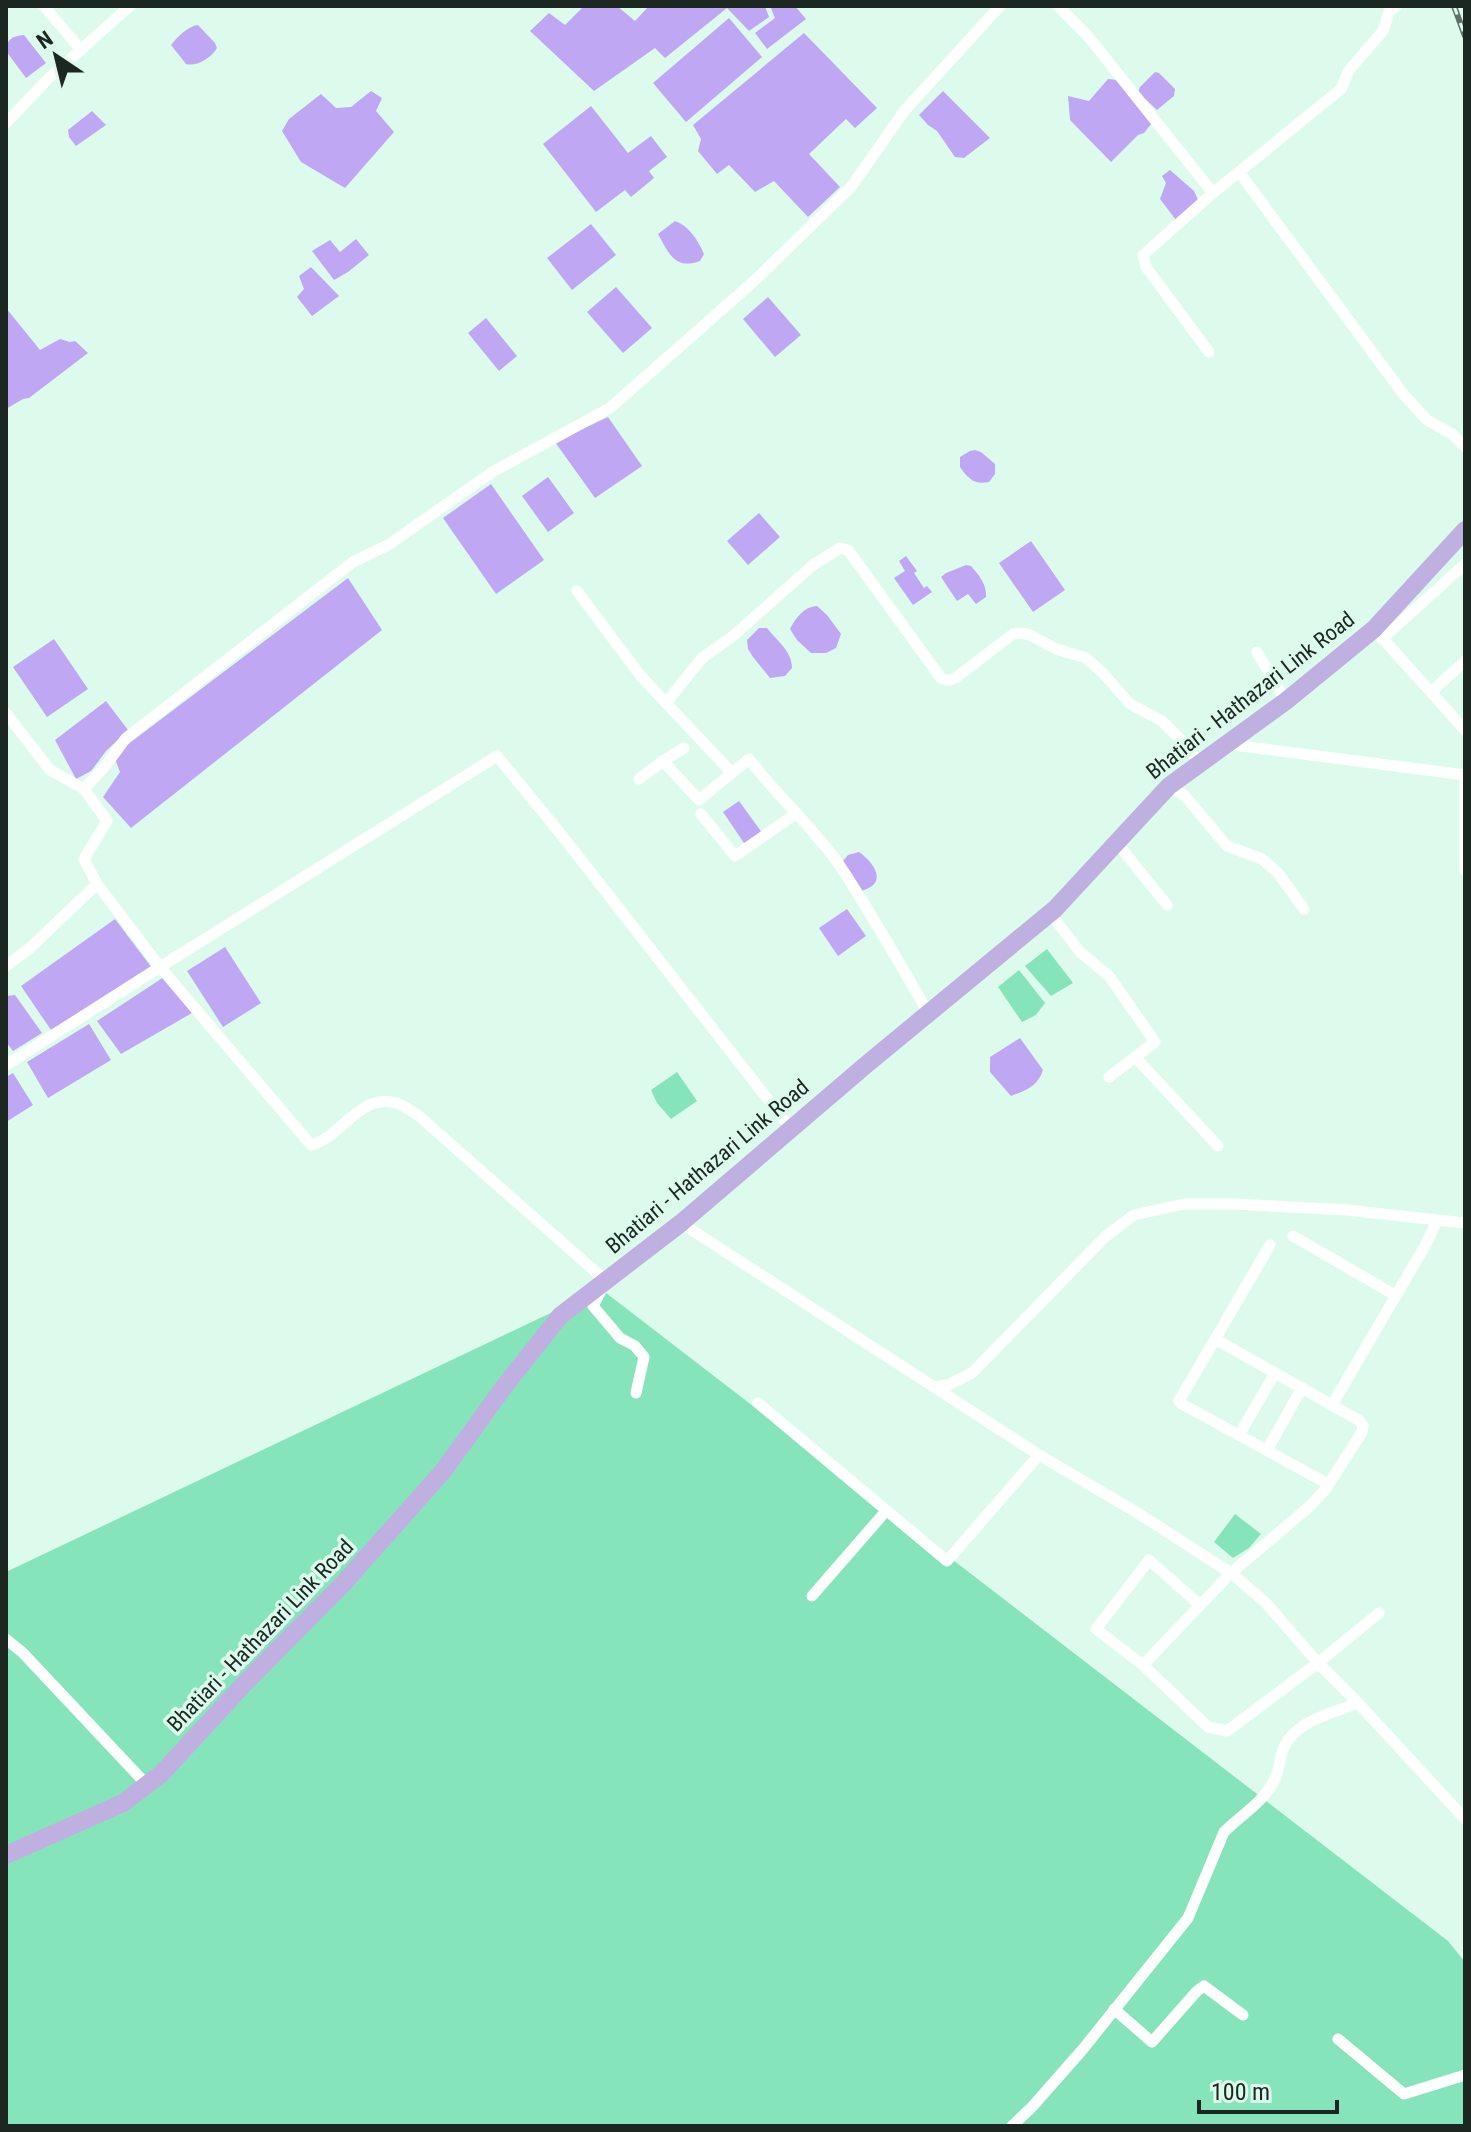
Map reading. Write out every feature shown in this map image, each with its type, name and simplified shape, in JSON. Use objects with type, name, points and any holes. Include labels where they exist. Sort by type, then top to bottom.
[{"type":"main road","name":"Bhatiari - Hathazari Link Road","points":[[6,1855],[123,1803],[161,1774],[341,1586],[444,1470],[560,1316],[681,1223],[1050,913],[1169,786],[1378,634],[1465,530]]},
{"type":"street","points":[[44,6],[81,50]]},
{"type":"street","points":[[6,123],[49,78],[130,6]]},
{"type":"street","points":[[84,789],[126,738],[353,562],[388,545],[494,471],[610,408],[753,282],[851,187],[905,110],[1000,6]]},
{"type":"street","points":[[1058,6],[1087,35],[1213,193]]},
{"type":"street","points":[[1209,352],[1146,267],[1143,255],[1213,193],[1341,89],[1349,70],[1383,31],[1389,12],[1396,6]]},
{"type":"street","points":[[1239,172],[1404,395],[1427,420],[1452,434],[1465,447]]},
{"type":"street","points":[[666,703],[702,658],[733,636],[813,565],[840,548],[848,550],[945,681],[958,676],[1013,634],[1030,635],[1056,649],[1086,658],[1130,704],[1162,721],[1199,763]]},
{"type":"street","points":[[1465,564],[1378,634],[1465,730]]},
{"type":"street","points":[[577,591],[640,675],[732,773]]},
{"type":"street","points":[[1257,652],[1286,701]]},
{"type":"street","points":[[1431,692],[1465,661]]},
{"type":"street","points":[[6,713],[50,770],[84,789],[107,821],[84,859],[97,884],[160,967],[311,1145],[320,1143],[357,1112],[374,1103],[396,1103],[419,1116],[606,1281],[593,1306],[620,1338],[635,1346],[644,1357],[636,1393]]},
{"type":"street","points":[[1225,744],[1465,775],[1465,870]]},
{"type":"street","points":[[639,779],[684,748]]},
{"type":"street","points":[[6,1065],[497,756],[791,1129]]},
{"type":"street","points":[[663,761],[699,800],[749,759],[839,865],[929,1014]]},
{"type":"street","points":[[1169,786],[1185,796],[1227,846],[1262,859],[1278,873],[1304,909]]},
{"type":"street","points":[[701,814],[735,856],[797,813]]},
{"type":"street","points":[[1117,843],[1167,905]]},
{"type":"street","points":[[6,966],[30,948],[97,884]]},
{"type":"street","points":[[1050,913],[1080,952],[1109,976],[1155,1042],[1109,1077]]},
{"type":"street","points":[[1135,1057],[1218,1146]]},
{"type":"street","points":[[934,1387],[948,1385],[972,1373],[1106,1236],[1134,1215],[1184,1204],[1235,1204],[1347,1210],[1465,1223]]},
{"type":"street","points":[[1332,1405],[1437,1221]]},
{"type":"street","points":[[681,1223],[1039,1455],[1231,1573],[1265,1602],[1465,1819]]},
{"type":"street","points":[[1293,1236],[1395,1295]]},
{"type":"street","points":[[1270,1245],[1179,1401],[1328,1484]]},
{"type":"street","points":[[1143,1665],[1231,1573],[1309,1507],[1362,1432],[1360,1421],[1215,1339]]},
{"type":"street","points":[[1239,1435],[1275,1373]]},
{"type":"street","points":[[1267,1450],[1302,1388]]},
{"type":"street","points":[[758,1403],[947,1561],[1039,1455]]},
{"type":"street","points":[[812,1596],[886,1511]]},
{"type":"street","points":[[1200,1605],[1149,1560],[1096,1629],[1143,1665],[1208,1727],[1227,1731],[1379,1613]]},
{"type":"street","points":[[6,1639],[23,1653],[147,1785]]},
{"type":"street","points":[[1012,2126],[1050,2088],[1188,1918],[1224,1832],[1257,1804],[1274,1781],[1291,1735],[1308,1723],[1358,1703]]},
{"type":"street","points":[[1114,2009],[1152,2042],[1204,1986],[1243,2015]]},
{"type":"street","points":[[1338,2039],[1404,2094],[1465,2075]]},
{"type":"green space","points":[[1047,949],[1073,983],[1051,996],[1025,966]]},
{"type":"green space","points":[[1019,970],[1045,1003],[1036,1015],[1022,1022],[998,987]]},
{"type":"green space","points":[[677,1072],[697,1101],[671,1119],[657,1103],[651,1090]]},
{"type":"green space","points":[[601,1289],[1448,1941],[1465,1962],[1465,2126],[6,2126],[6,1572]]},
{"type":"green space","points":[[1235,1514],[1261,1534],[1249,1548],[1233,1558],[1214,1542]]},
{"type":"shaded area","points":[[584,6],[617,6],[635,21],[649,6],[765,6],[769,17],[749,31],[727,8],[665,58],[655,48],[594,91],[530,31],[549,13],[565,25]]},
{"type":"shaded area","points":[[770,6],[795,6],[806,19],[767,49],[755,33],[775,18]]},
{"type":"shaded area","points":[[729,18],[762,57],[686,122],[653,83]]},
{"type":"shaded area","points":[[198,25],[217,48],[203,61],[186,64],[171,45],[180,35]]},
{"type":"shaded area","points":[[804,33],[877,108],[855,128],[846,119],[809,154],[840,187],[808,217],[774,181],[755,192],[729,165],[717,174],[698,151],[701,139],[693,125]]},
{"type":"shaded area","points":[[24,35],[46,63],[26,78],[6,51],[11,39]]},
{"type":"shaded area","points":[[1155,72],[1175,89],[1174,96],[1157,110],[1138,92]]},
{"type":"shaded area","points":[[1108,79],[1118,80],[1152,123],[1111,162],[1070,120],[1068,96],[1089,101]]},
{"type":"shaded area","points":[[371,91],[382,98],[376,111],[394,132],[345,188],[301,162],[282,131],[289,119],[321,94],[336,108],[351,107]]},
{"type":"shaded area","points":[[943,91],[990,138],[964,158],[955,157],[937,131],[919,115]]},
{"type":"shaded area","points":[[591,106],[628,153],[651,136],[667,157],[649,171],[654,178],[631,197],[625,190],[596,212],[543,144]]},
{"type":"shaded area","points":[[92,111],[106,125],[76,146],[68,130]]},
{"type":"shaded area","points":[[1170,170],[1194,191],[1199,202],[1176,220],[1160,199],[1166,183],[1162,176]]},
{"type":"shaded area","points":[[675,221],[685,226],[696,239],[704,254],[700,261],[679,262],[666,248],[658,234]]},
{"type":"shaded area","points":[[591,224],[616,255],[572,290],[547,258]]},
{"type":"shaded area","points":[[356,239],[369,255],[334,280],[312,251],[330,240],[340,252]]},
{"type":"shaded area","points":[[311,267],[339,296],[312,316],[297,297],[304,289],[299,276]]},
{"type":"shaded area","points":[[616,287],[652,328],[623,353],[587,312]]},
{"type":"shaded area","points":[[768,297],[801,335],[775,357],[743,319]]},
{"type":"shaded area","points":[[6,308],[40,350],[60,339],[75,341],[88,353],[29,398],[6,409]]},
{"type":"shaded area","points":[[486,318],[517,356],[499,371],[468,333]]},
{"type":"shaded area","points":[[608,417],[642,466],[595,498],[555,442]]},
{"type":"shaded area","points":[[975,450],[995,464],[995,474],[989,482],[972,480],[960,467],[960,457]]},
{"type":"shaded area","points":[[548,477],[574,513],[548,532],[522,496]]},
{"type":"shaded area","points":[[491,484],[544,560],[496,594],[443,518]]},
{"type":"shaded area","points":[[759,513],[780,537],[748,565],[727,541]]},
{"type":"shaded area","points":[[1031,541],[1065,590],[1033,612],[999,563]]},
{"type":"shaded area","points":[[906,556],[924,588],[927,586],[932,592],[913,605],[894,578],[905,571],[899,561]]},
{"type":"shaded area","points":[[966,565],[974,569],[985,588],[986,597],[976,604],[968,594],[957,601],[941,577]]},
{"type":"shaded area","points":[[348,578],[382,630],[131,828],[103,797],[120,772],[115,759],[127,745]]},
{"type":"shaded area","points":[[817,606],[841,634],[836,648],[826,653],[811,653],[790,629],[801,613]]},
{"type":"shaded area","points":[[759,628],[767,628],[790,656],[792,668],[785,676],[770,678],[748,649],[747,640]]},
{"type":"shaded area","points":[[54,639],[88,689],[47,717],[13,667]]},
{"type":"shaded area","points":[[106,701],[128,730],[91,771],[76,779],[55,740]]},
{"type":"shaded area","points":[[739,801],[763,834],[746,846],[723,812]]},
{"type":"shaded area","points":[[859,852],[870,862],[876,874],[874,884],[860,891],[843,861],[848,855]]},
{"type":"shaded area","points":[[847,909],[866,936],[838,956],[819,928]]},
{"type":"shaded area","points":[[115,919],[152,968],[51,1030],[21,986]]},
{"type":"shaded area","points":[[225,947],[261,1003],[223,1027],[187,971]]},
{"type":"shaded area","points":[[164,977],[192,1013],[121,1054],[97,1021]]},
{"type":"shaded area","points":[[15,995],[42,1033],[13,1051],[6,1042],[6,996]]},
{"type":"shaded area","points":[[89,1024],[111,1060],[48,1098],[27,1062]]},
{"type":"shaded area","points":[[1020,1038],[1043,1070],[1031,1087],[1011,1096],[990,1072],[990,1057]]},
{"type":"shaded area","points":[[13,1073],[33,1105],[6,1122],[6,1077]]},
{"type":"railway","points":[[1454,6],[1465,36]]}]
